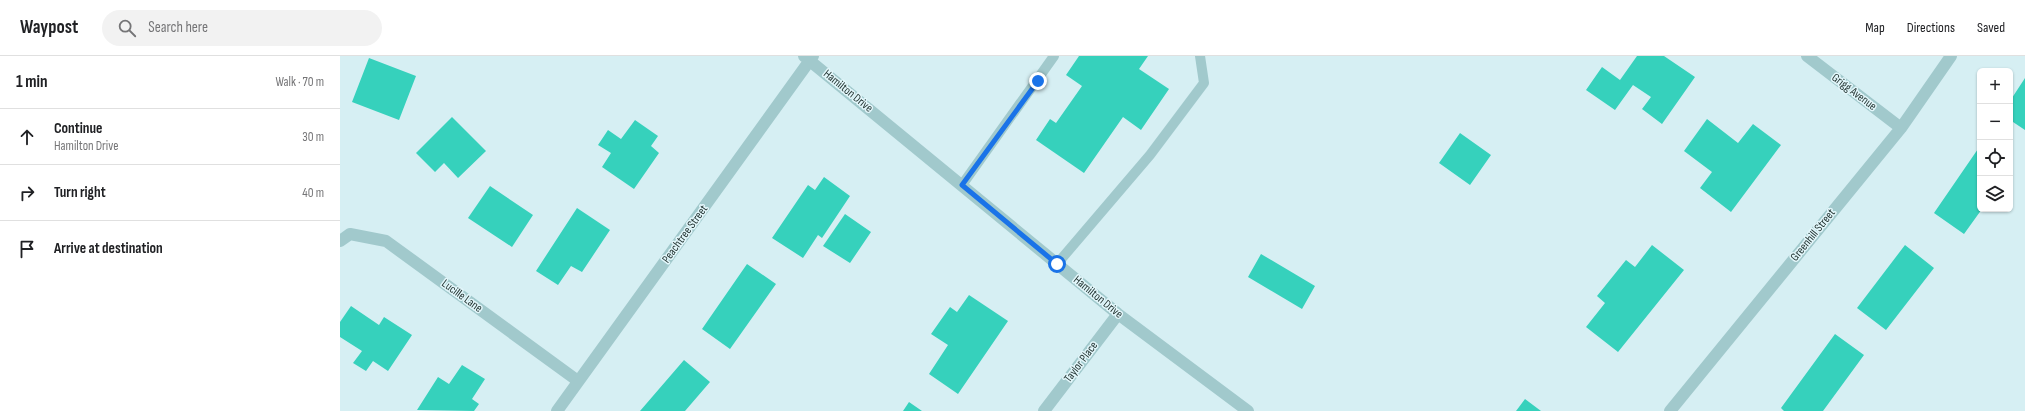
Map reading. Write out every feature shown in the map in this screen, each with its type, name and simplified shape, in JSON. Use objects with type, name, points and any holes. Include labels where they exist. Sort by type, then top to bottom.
[{"type":"street","name":"Grigg Avenue","points":[[1806,56],[1901,128]]},
{"type":"street","name":"Greenhill Street","points":[[1670,411],[1901,128],[1951,56]]},
{"type":"street","name":"Hamilton Drive","points":[[809,58],[1118,314],[1248,411]]},
{"type":"street","name":"Peachtree Street","points":[[557,411],[809,58]]},
{"type":"street","name":"Lucille Lane","points":[[340,241],[350,234],[386,240],[578,381]]},
{"type":"street","name":"Taylor Place","points":[[1044,411],[1118,314]]},
{"type":"lane","points":[[962,185],[1054,56]]},
{"type":"lane","points":[[1057,264],[1150,155],[1204,83],[1200,56]]},
{"type":"building","points":[[1079,56],[1148,56],[1139,69],[1169,89],[1141,130],[1123,117],[1084,173],[1036,140],[1050,119],[1056,123],[1082,86],[1066,75]]},
{"type":"building","points":[[1637,56],[1664,56],[1695,77],[1662,124],[1642,109],[1651,97],[1633,85],[1615,110],[1586,90],[1602,67],[1620,80]]},
{"type":"building","points":[[369,58],[416,76],[399,120],[352,102]]},
{"type":"building","points":[[2025,78],[2025,130],[2013,122],[2013,96]]},
{"type":"building","points":[[452,117],[486,151],[458,178],[444,163],[435,172],[416,153]]},
{"type":"building","points":[[1707,119],[1738,143],[1753,124],[1781,145],[1731,212],[1700,188],[1712,172],[1684,151]]},
{"type":"building","points":[[635,120],[658,136],[651,146],[659,153],[634,189],[602,167],[611,153],[598,145],[608,130],[621,139]]},
{"type":"building","points":[[1460,133],[1491,155],[1470,185],[1439,163]]},
{"type":"building","points":[[1977,150],[1977,212],[1980,212],[1964,234],[1934,213]]},
{"type":"building","points":[[824,177],[850,196],[822,238],[818,235],[803,258],[772,238],[808,185],[815,190]]},
{"type":"building","points":[[490,186],[533,215],[512,247],[468,218]]},
{"type":"building","points":[[577,208],[610,230],[582,272],[571,266],[558,285],[536,271]]},
{"type":"building","points":[[845,214],[871,232],[850,263],[823,246]]},
{"type":"building","points":[[1652,245],[1684,270],[1618,352],[1586,327],[1605,303],[1597,296],[1626,260],[1635,267]]},
{"type":"building","points":[[1905,245],[1934,268],[1886,330],[1857,308]]},
{"type":"building","points":[[1261,254],[1315,286],[1302,309],[1248,277]]},
{"type":"building","points":[[747,264],[776,284],[730,349],[702,329]]},
{"type":"building","points":[[969,295],[1008,321],[958,394],[929,374],[948,345],[931,334],[950,307],[957,312]]},
{"type":"building","points":[[351,306],[379,325],[384,317],[412,335],[388,371],[373,361],[366,371],[353,363],[362,351],[340,337],[340,322]]},
{"type":"building","points":[[1835,334],[1864,355],[1823,411],[1784,411],[1781,408]]},
{"type":"building","points":[[684,360],[710,382],[685,411],[640,411]]},
{"type":"building","points":[[462,365],[485,379],[472,399],[479,404],[474,411],[417,410],[438,377],[449,384]]},
{"type":"building","points":[[1525,399],[1541,411],[1516,411]]},
{"type":"building","points":[[909,402],[922,411],[903,411]]},
{"type":"route","points":[[1038,81],[962,185],[1057,264]]}]
